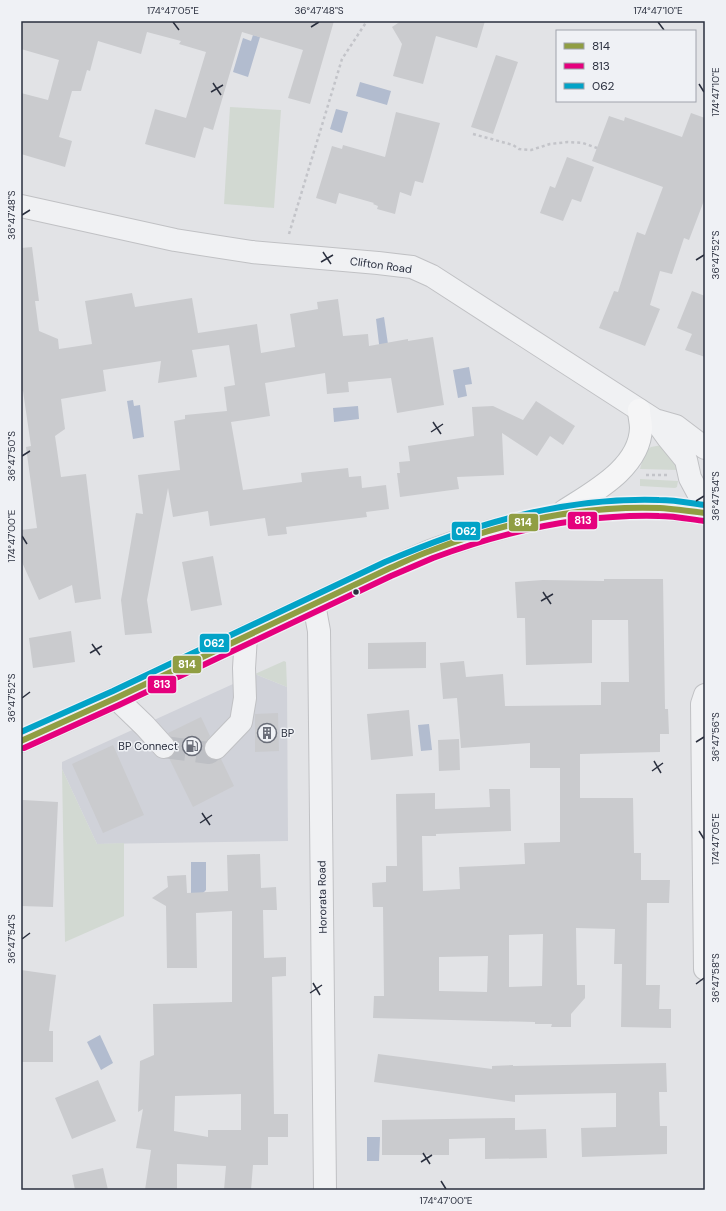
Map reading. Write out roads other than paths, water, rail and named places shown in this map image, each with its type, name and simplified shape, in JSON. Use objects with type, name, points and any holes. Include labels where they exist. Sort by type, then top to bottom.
[{"type":"main road","points":[[558,515],[588,496],[618,474],[626,465],[636,448],[641,429],[647,415]]},
{"type":"main road","points":[[21,741],[116,698],[388,569],[430,552],[518,523],[582,511],[619,508],[660,508],[705,513]]},
{"type":"street","name":"Clifton Road","points":[[21,206],[175,240],[252,252],[412,267],[432,276],[647,415],[676,426],[705,448]]},
{"type":"street","name":"Clifton Road","points":[[647,415],[686,460],[690,478],[705,506]]},
{"type":"street","name":"Hororata Road","points":[[314,604],[319,631],[325,1190]]},
{"type":"street","points":[[216,748],[241,722],[245,698],[244,668],[246,636]]},
{"type":"street","points":[[705,695],[702,704],[704,758],[705,969]]},
{"type":"street","points":[[116,698],[164,747]]},
{"type":"water","points":[[253,35],[260,37],[248,77],[233,72],[243,38],[251,41]]},
{"type":"water","points":[[360,82],[391,91],[387,105],[356,96]]},
{"type":"water","points":[[336,109],[348,112],[342,133],[330,129]]},
{"type":"water","points":[[384,317],[389,351],[380,352],[376,319]]},
{"type":"water","points":[[469,367],[472,384],[465,385],[467,396],[458,398],[453,370]]},
{"type":"water","points":[[133,400],[134,406],[140,405],[144,437],[133,439],[127,401]]},
{"type":"water","points":[[358,406],[359,419],[334,422],[333,408]]},
{"type":"water","points":[[429,724],[432,750],[421,751],[418,725]]},
{"type":"water","points":[[191,862],[206,862],[206,890],[201,895],[191,895]]},
{"type":"water","points":[[100,1035],[113,1063],[101,1070],[87,1042]]},
{"type":"water","points":[[367,1137],[380,1137],[379,1161],[367,1161]]},
{"type":"tunnel","points":[[164,747],[209,753],[216,748]]},
{"type":"place","name":"BP","points":[[267,733]]},
{"type":"place","name":"BP Connect","points":[[192,746]]}]
